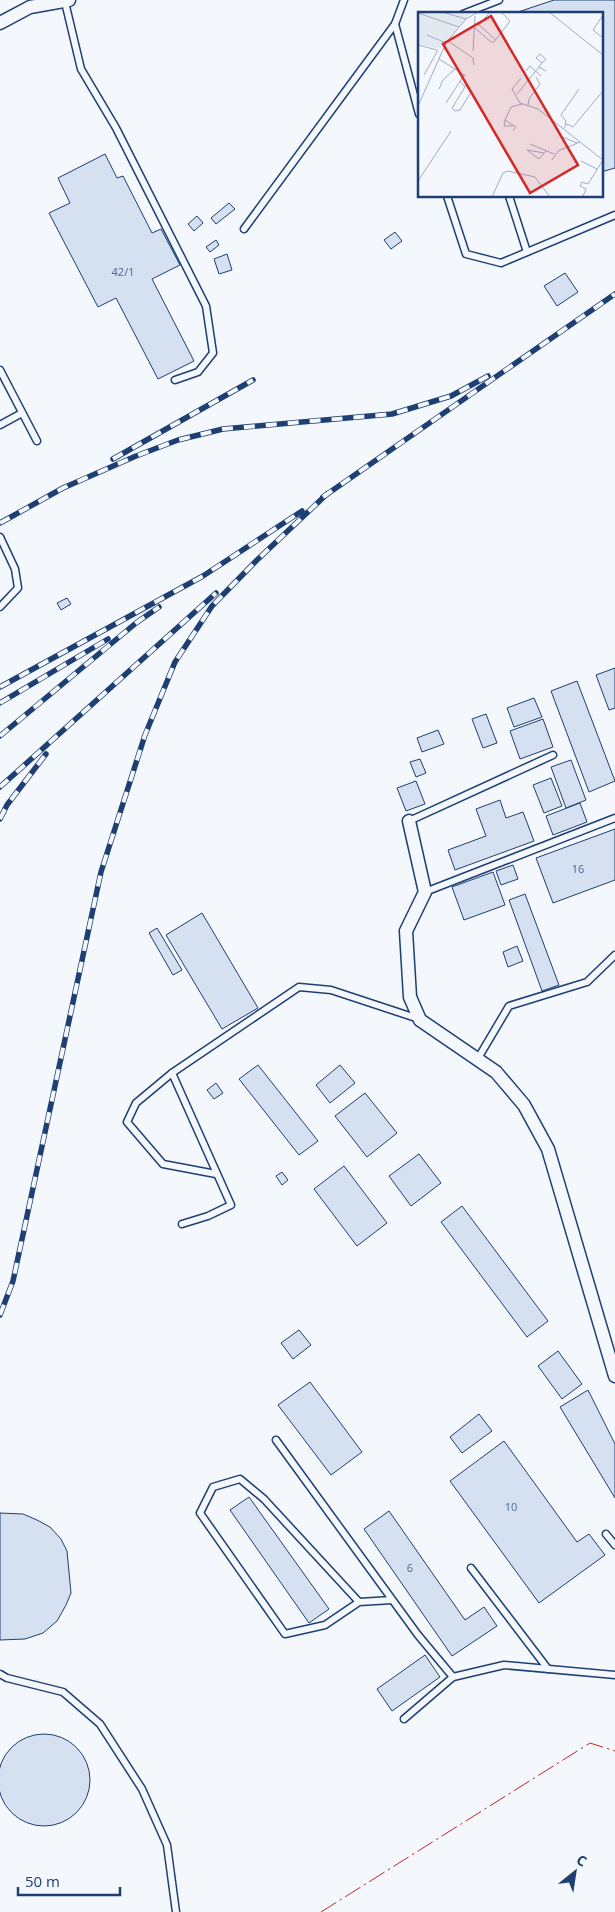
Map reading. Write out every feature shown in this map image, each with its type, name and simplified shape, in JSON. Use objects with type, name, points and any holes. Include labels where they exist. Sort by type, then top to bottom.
[{"type":"street","points":[[0,23],[27,4],[67,1]]},
{"type":"street","points":[[409,821],[425,892],[406,931],[410,997],[420,1020],[496,1072],[524,1105],[548,1149],[615,1376]]},
{"type":"lane","points":[[244,229],[395,24],[404,0]]},
{"type":"lane","points":[[468,12],[499,0]]},
{"type":"lane","points":[[67,1],[82,69],[116,128],[206,306],[213,353],[198,372],[175,380]]},
{"type":"lane","points":[[395,24],[418,110]]},
{"type":"lane","points":[[448,198],[466,254],[501,263],[615,215]]},
{"type":"lane","points":[[510,198],[527,252]]},
{"type":"lane","points":[[0,370],[37,442]]},
{"type":"lane","points":[[0,425],[22,413]]},
{"type":"lane","points":[[0,537],[15,569],[18,588],[0,607]]},
{"type":"lane","points":[[409,821],[553,755]]},
{"type":"lane","points":[[425,892],[615,818]]},
{"type":"lane","points":[[477,1060],[509,1006],[587,982],[615,955]]},
{"type":"lane","points":[[216,1174],[163,1164],[127,1122],[136,1103],[172,1073],[299,987],[331,990],[420,1020]]},
{"type":"lane","points":[[172,1073],[231,1206],[182,1224]]},
{"type":"lane","points":[[276,1440],[418,1635],[453,1677]]},
{"type":"lane","points":[[359,1602],[264,1499],[240,1479],[213,1487],[200,1513],[285,1634],[325,1625],[359,1602],[392,1600]]},
{"type":"lane","points":[[606,1534],[615,1545]]},
{"type":"lane","points":[[471,1568],[548,1669]]},
{"type":"lane","points":[[404,1719],[453,1677],[504,1665],[615,1674]]},
{"type":"lane","points":[[0,1674],[7,1678],[63,1692],[100,1724],[142,1789],[167,1845],[176,1912]]},
{"type":"building","points":[[554,0],[615,0],[615,168],[602,172],[602,12],[518,12]]},
{"type":"building","points":[[105,154],[117,178],[123,176],[152,233],[161,229],[180,265],[152,279],[194,361],[158,379],[116,298],[98,307],[49,213],[70,203],[58,178]]},
{"type":"building","points":[[229,203],[235,209],[216,224],[211,218]]},
{"type":"building","points":[[197,216],[203,223],[194,231],[188,224]]},
{"type":"building","points":[[395,232],[402,241],[391,249],[384,240]]},
{"type":"building","points":[[216,240],[219,245],[210,252],[206,247]]},
{"type":"building","points":[[227,254],[232,270],[219,274],[214,259]]},
{"type":"building","points":[[565,273],[578,292],[557,306],[544,286]]},
{"type":"building","points":[[67,598],[71,604],[61,610],[57,603]]},
{"type":"building","points":[[615,668],[615,708],[609,710],[596,675]]},
{"type":"building","points":[[577,681],[615,781],[589,792],[551,691]]},
{"type":"building","points":[[534,698],[542,717],[514,727],[507,708]]},
{"type":"building","points":[[486,714],[497,743],[483,748],[472,719]]},
{"type":"building","points":[[543,719],[553,747],[520,759],[510,731]]},
{"type":"building","points":[[438,730],[444,744],[422,752],[417,738]]},
{"type":"building","points":[[420,759],[426,773],[416,777],[410,762]]},
{"type":"building","points":[[571,760],[586,800],[566,808],[551,767]]},
{"type":"building","points":[[551,778],[562,806],[544,813],[533,785]]},
{"type":"building","points":[[416,781],[425,804],[406,811],[397,788]]},
{"type":"building","points":[[500,800],[506,818],[523,812],[534,841],[455,870],[448,850],[486,836],[476,809]]},
{"type":"building","points":[[580,803],[587,822],[553,835],[546,816]]},
{"type":"building","points":[[615,829],[615,880],[553,903],[536,858]]},
{"type":"building","points":[[513,865],[518,879],[501,885],[496,871]]},
{"type":"building","points":[[493,872],[505,905],[464,920],[452,887]]},
{"type":"building","points":[[525,894],[559,985],[542,991],[509,900]]},
{"type":"building","points":[[202,913],[258,1008],[222,1029],[166,935]]},
{"type":"building","points":[[157,928],[182,970],[173,975],[149,933]]},
{"type":"building","points":[[517,946],[523,961],[508,967],[503,952]]},
{"type":"building","points":[[258,1065],[318,1141],[299,1155],[239,1079]]},
{"type":"building","points":[[340,1065],[355,1083],[330,1103],[316,1085]]},
{"type":"building","points":[[216,1083],[223,1093],[214,1099],[207,1090]]},
{"type":"building","points":[[365,1093],[397,1133],[367,1157],[335,1116]]},
{"type":"building","points":[[419,1154],[441,1183],[411,1206],[389,1176]]},
{"type":"building","points":[[344,1166],[387,1223],[357,1246],[314,1189]]},
{"type":"building","points":[[282,1172],[288,1180],[282,1185],[276,1176]]},
{"type":"building","points":[[462,1206],[548,1321],[527,1337],[441,1222]]},
{"type":"building","points":[[299,1330],[311,1345],[293,1359],[281,1343]]},
{"type":"building","points":[[558,1351],[582,1384],[562,1399],[538,1366]]},
{"type":"building","points":[[310,1382],[362,1452],[331,1475],[278,1405]]},
{"type":"building","points":[[588,1390],[615,1444],[615,1498],[560,1407]]},
{"type":"building","points":[[479,1414],[492,1431],[462,1453],[450,1437]]},
{"type":"building","points":[[504,1441],[577,1542],[589,1534],[605,1555],[539,1603],[450,1481]]},
{"type":"building","points":[[249,1497],[329,1609],[309,1623],[230,1510]]},
{"type":"building","points":[[389,1511],[465,1620],[484,1607],[497,1626],[452,1656],[364,1529]]},
{"type":"building","points":[[0,1513],[23,1514],[50,1527],[61,1539],[67,1551],[71,1593],[66,1605],[57,1621],[43,1633],[25,1639],[0,1640]]},
{"type":"building","points":[[425,1655],[440,1677],[392,1711],[377,1689]]},
{"type":"building","points":[[35,1735],[53,1735],[70,1742],[82,1754],[89,1771],[89,1789],[82,1806],[70,1818],[53,1825],[35,1825],[18,1818],[6,1806],[-1,1789],[-1,1771],[6,1754],[18,1742]]},
{"type":"railway","points":[[323,497],[615,294]]},
{"type":"railway","points":[[0,523],[63,488],[178,440],[223,429],[392,414],[451,396],[488,376]]},
{"type":"railway","points":[[113,459],[253,380]]},
{"type":"railway","points":[[0,1315],[13,1281],[101,872],[145,735],[175,662],[212,606],[257,560],[327,494]]},
{"type":"railway","points":[[0,687],[203,576],[302,511]]},
{"type":"railway","points":[[0,787],[216,593]]},
{"type":"railway","points":[[0,736],[136,623],[159,607]]},
{"type":"railway","points":[[0,703],[108,639]]},
{"type":"railway","points":[[0,819],[7,805],[46,754]]},
{"type":"power","points":[[321,1912],[590,1743],[615,1751]]}]
